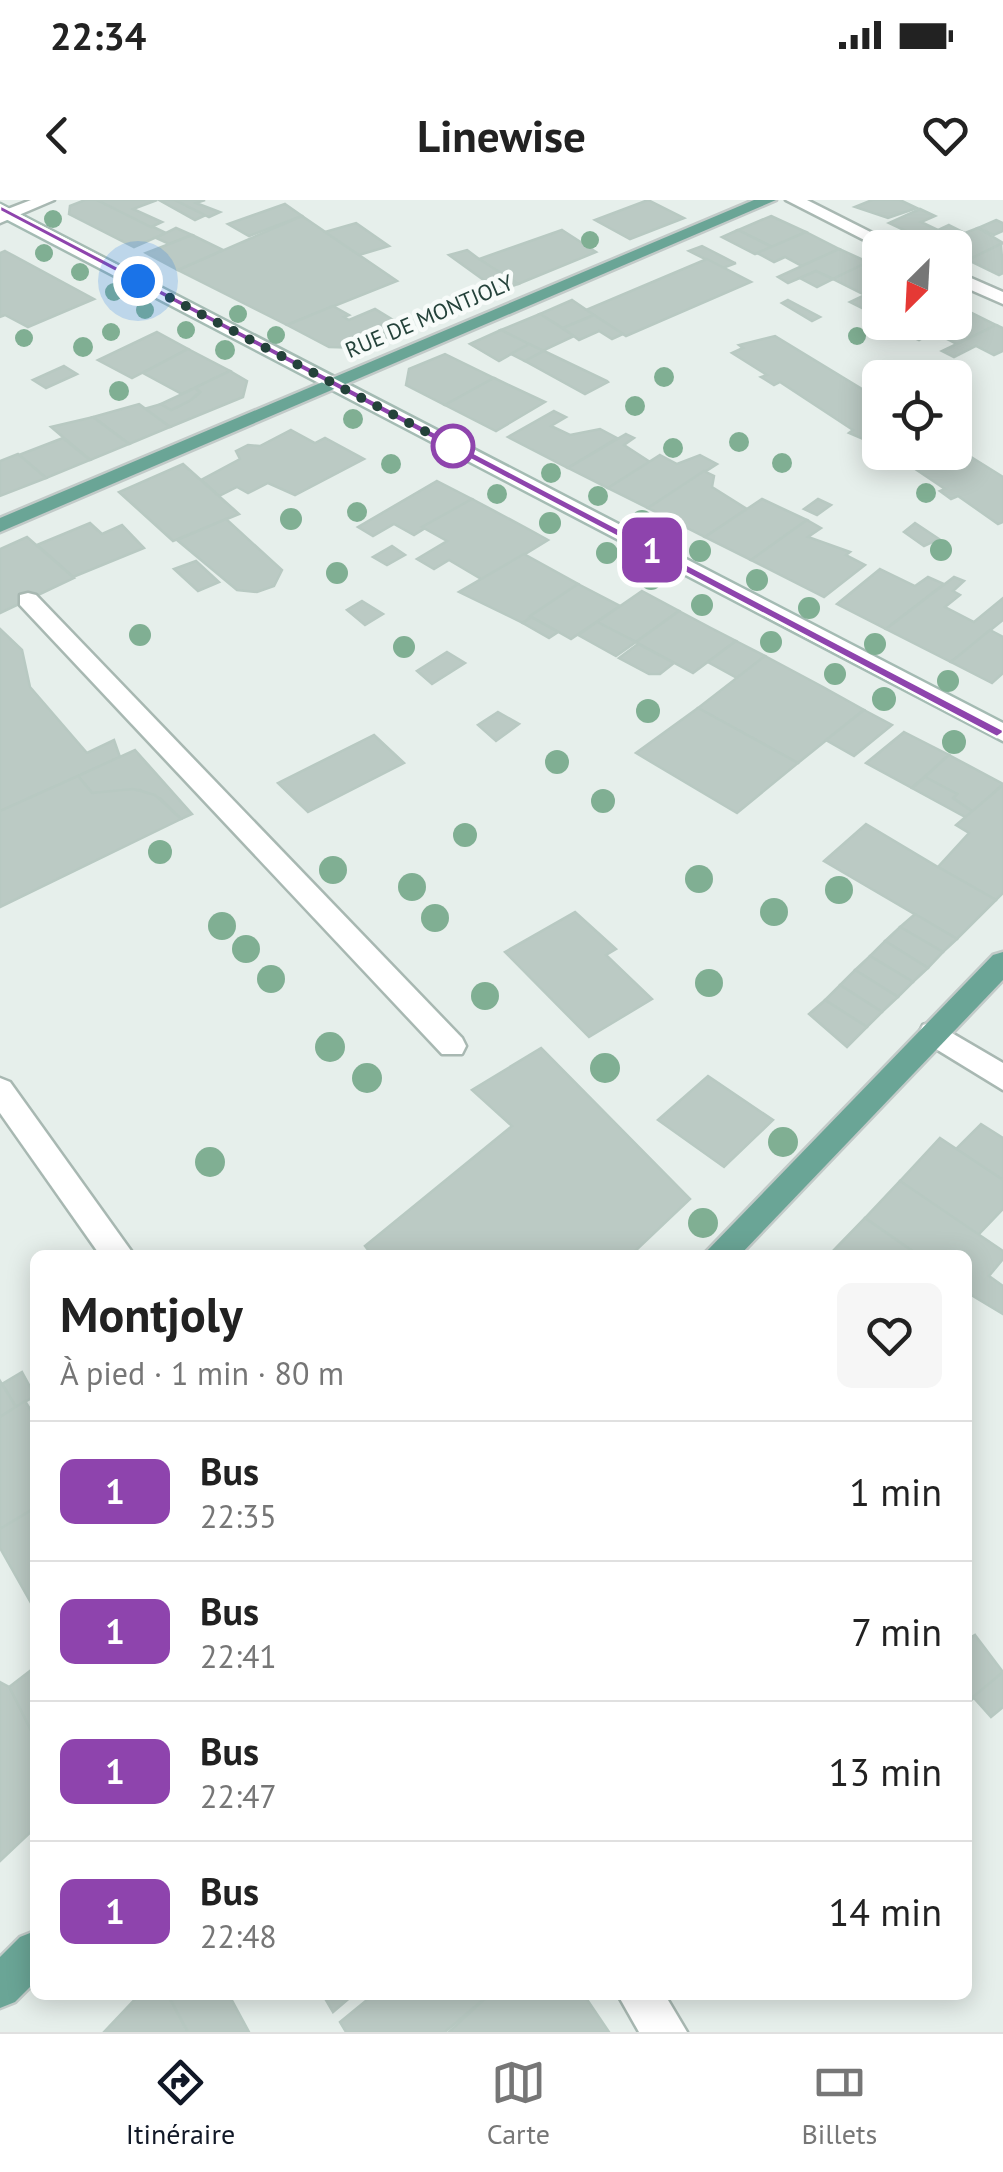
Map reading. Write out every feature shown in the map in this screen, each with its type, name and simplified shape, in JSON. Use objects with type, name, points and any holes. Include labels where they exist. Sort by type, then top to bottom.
[{"type":"main road","name":"RUE DE MONTJOLY","points":[[0,526],[768,200]]},
{"type":"main road","points":[[724,1250],[1003,962]]},
{"type":"main road","points":[[0,1988],[30,1957]]},
{"type":"street","points":[[3,214],[46,200]]},
{"type":"street","points":[[794,200],[862,233]]},
{"type":"street","points":[[3,214],[1003,734]]},
{"type":"street","points":[[972,284],[1003,299]]},
{"type":"street","points":[[28,600],[452,1046]]},
{"type":"street","points":[[933,1033],[1003,1078]]},
{"type":"street","points":[[0,1090],[114,1250]]},
{"type":"street","points":[[643,2000],[665,2032]]},
{"type":"building","points":[[97,200],[166,233],[134,247],[69,214],[70,206]]},
{"type":"building","points":[[97,200],[157,200],[133,209],[162,222],[151,227]]},
{"type":"building","points":[[159,200],[175,200],[206,215],[195,220]]},
{"type":"building","points":[[175,200],[205,200],[196,203],[220,212],[209,217]]},
{"type":"building","points":[[648,200],[684,218],[630,239],[595,220]]},
{"type":"building","points":[[872,200],[900,200],[917,208],[888,218],[855,207]]},
{"type":"building","points":[[285,204],[302,216],[249,236],[228,224]]},
{"type":"building","points":[[920,209],[935,216],[921,222],[938,230],[904,230],[889,223]]},
{"type":"building","points":[[302,216],[397,281],[287,325],[178,270]]},
{"type":"building","points":[[771,216],[806,232],[773,247],[738,230]]},
{"type":"building","points":[[996,220],[1003,223],[1003,231],[994,235],[978,228]]},
{"type":"building","points":[[356,223],[389,246],[359,255],[325,232]]},
{"type":"building","points":[[176,228],[192,235],[169,244],[156,238]]},
{"type":"building","points":[[978,228],[1003,243],[972,258],[972,230]]},
{"type":"building","points":[[562,230],[596,252],[518,284],[479,259]]},
{"type":"building","points":[[738,230],[772,247],[755,254],[722,237]]},
{"type":"building","points":[[806,232],[839,249],[802,266],[785,257],[774,262],[757,253]]},
{"type":"building","points":[[192,235],[223,250],[178,270],[146,253]]},
{"type":"building","points":[[1001,244],[1003,273],[999,275],[972,262],[972,258]]},
{"type":"building","points":[[702,246],[736,263],[723,268],[689,251]]},
{"type":"building","points":[[839,249],[862,259],[862,265],[833,279],[816,271],[788,283],[778,277]]},
{"type":"building","points":[[467,250],[518,284],[499,291],[449,255]]},
{"type":"building","points":[[5,251],[94,299],[28,327],[5,315],[0,317],[0,253]]},
{"type":"building","points":[[707,259],[751,282],[626,336],[586,310]]},
{"type":"building","points":[[862,265],[862,294],[833,279]]},
{"type":"building","points":[[816,271],[833,279],[817,287],[800,278]]},
{"type":"building","points":[[862,296],[862,308],[850,302]]},
{"type":"building","points":[[572,300],[594,315],[563,328],[540,314]]},
{"type":"building","points":[[788,300],[820,317],[812,321],[782,303]]},
{"type":"building","points":[[333,306],[349,315],[344,317],[349,320],[375,309],[408,329],[363,348],[329,347],[287,325]]},
{"type":"building","points":[[972,313],[996,325],[972,337]]},
{"type":"building","points":[[540,314],[574,336],[542,351],[501,330]]},
{"type":"building","points":[[594,315],[623,334],[612,339],[599,331],[579,340],[563,328]]},
{"type":"building","points":[[996,325],[1003,328],[1003,351],[994,355],[976,346],[954,357],[942,351],[972,340]]},
{"type":"building","points":[[501,330],[529,344],[499,361],[470,344]]},
{"type":"building","points":[[157,332],[188,349],[132,378],[98,360]]},
{"type":"building","points":[[775,336],[862,389],[862,438],[780,382],[774,385],[761,377],[767,375],[732,353],[743,348],[739,345]]},
{"type":"building","points":[[529,344],[544,351],[525,361],[511,354]]},
{"type":"building","points":[[188,349],[230,371],[182,394],[143,373]]},
{"type":"building","points":[[544,351],[608,382],[585,394],[525,361]]},
{"type":"building","points":[[445,354],[494,378],[445,405],[406,385],[409,369]]},
{"type":"building","points":[[64,366],[77,374],[46,388],[33,380]]},
{"type":"building","points":[[230,371],[247,381],[243,397],[170,427],[144,409],[161,404],[171,410],[200,392],[195,388]]},
{"type":"building","points":[[494,378],[545,402],[496,431],[445,405]]},
{"type":"building","points":[[195,388],[200,392],[171,410],[161,404]]},
{"type":"building","points":[[139,404],[170,427],[129,444],[93,417]]},
{"type":"building","points":[[554,411],[566,417],[551,426],[570,435],[600,429],[617,438],[568,468],[508,437]]},
{"type":"building","points":[[93,417],[129,444],[90,460],[51,427]]},
{"type":"building","points":[[291,430],[315,443],[325,438],[364,459],[295,495],[268,483],[248,493],[237,487],[219,496],[201,480],[240,459],[236,451],[248,445],[260,446]]},
{"type":"building","points":[[626,434],[634,438],[624,445],[650,462],[608,488],[568,468]]},
{"type":"building","points":[[63,438],[90,460],[46,478],[19,455]]},
{"type":"building","points":[[18,454],[46,478],[0,496],[0,461]]},
{"type":"building","points":[[660,455],[677,464],[700,455],[717,464],[648,508],[608,488]]},
{"type":"building","points":[[972,458],[1003,477],[1003,522],[998,524],[958,496],[951,499],[940,491],[945,489],[917,470],[972,470]]},
{"type":"building","points":[[183,464],[239,514],[173,541],[119,492]]},
{"type":"building","points":[[704,471],[714,476],[712,487],[747,509],[705,537],[648,508]]},
{"type":"building","points":[[437,481],[472,499],[414,535],[394,524],[373,536],[358,527]]},
{"type":"building","points":[[472,499],[548,540],[483,580],[449,560],[434,569],[417,559],[447,541],[422,527]]},
{"type":"building","points":[[762,499],[807,520],[751,560],[705,537]]},
{"type":"building","points":[[818,499],[831,505],[817,515],[804,509]]},
{"type":"building","points":[[226,519],[282,570],[274,586],[257,592],[237,590],[177,540]]},
{"type":"building","points":[[807,520],[821,528],[808,537],[850,552],[846,555],[865,565],[824,597],[751,560]]},
{"type":"building","points":[[90,523],[102,534],[122,525],[144,548],[73,577],[37,545]]},
{"type":"building","points":[[915,523],[939,539],[924,546],[904,532]]},
{"type":"building","points":[[27,537],[74,578],[0,613],[0,549]]},
{"type":"building","points":[[392,546],[405,555],[387,565],[373,557]]},
{"type":"building","points":[[524,554],[578,584],[523,623],[459,592]]},
{"type":"building","points":[[196,561],[219,582],[198,591],[174,569]]},
{"type":"building","points":[[880,569],[915,586],[928,577],[944,584],[886,629],[837,604]]},
{"type":"building","points":[[954,577],[964,581],[953,591],[960,595],[945,607],[974,622],[1003,598],[1003,620],[951,662],[886,629]]},
{"type":"building","points":[[578,584],[620,606],[571,639],[530,616]]},
{"type":"building","points":[[642,591],[679,611],[636,642],[597,622]]},
{"type":"building","points":[[362,601],[383,614],[365,625],[347,610]]},
{"type":"building","points":[[679,611],[736,641],[693,673],[636,642]]},
{"type":"building","points":[[531,617],[558,632],[549,638],[523,623]]},
{"type":"building","points":[[597,622],[636,642],[616,656],[578,635]]},
{"type":"building","points":[[0,629],[22,650],[30,687],[87,753],[114,740],[120,757],[0,811]]},
{"type":"building","points":[[990,630],[1003,637],[1003,673],[992,683],[951,662]]},
{"type":"building","points":[[736,641],[765,656],[737,678],[708,662]]},
{"type":"building","points":[[638,644],[674,663],[660,674],[649,674],[619,658]]},
{"type":"building","points":[[447,652],[465,663],[432,684],[417,671]]},
{"type":"building","points":[[765,656],[864,710],[798,763],[698,708]]},
{"type":"building","points":[[698,708],[798,763],[737,813],[636,753]]},
{"type":"building","points":[[864,710],[892,725],[854,756],[826,740]]},
{"type":"building","points":[[498,712],[519,724],[496,741],[478,725]]},
{"type":"building","points":[[904,732],[949,755],[912,788],[866,763]]},
{"type":"building","points":[[374,735],[404,763],[308,812],[278,783]]},
{"type":"building","points":[[135,750],[192,814],[181,819],[161,799],[140,790],[92,793],[78,776]]},
{"type":"building","points":[[949,755],[1003,784],[973,812],[953,798],[957,794],[925,777]]},
{"type":"building","points":[[78,776],[92,793],[133,789],[155,795],[181,819],[0,907],[0,811]]},
{"type":"building","points":[[925,777],[957,794],[953,798],[973,812],[967,818],[912,788]]},
{"type":"building","points":[[1003,785],[1003,893],[996,900],[938,867],[969,833],[956,825]]},
{"type":"building","points":[[866,824],[996,900],[957,939],[824,861]]},
{"type":"building","points":[[575,912],[616,949],[606,955],[652,999],[589,1037],[505,952]]},
{"type":"building","points":[[915,914],[957,939],[943,952],[900,927]]},
{"type":"building","points":[[900,927],[943,952],[928,968],[885,941]]},
{"type":"building","points":[[885,941],[928,968],[913,982],[870,956]]},
{"type":"building","points":[[870,956],[913,982],[898,997],[855,970]]},
{"type":"building","points":[[855,970],[898,997],[882,1012],[840,985]]},
{"type":"building","points":[[840,985],[882,1012],[867,1027],[825,1000]]},
{"type":"building","points":[[825,1000],[867,1027],[847,1047],[809,1014]]},
{"type":"building","points":[[541,1048],[690,1199],[636,1250],[368,1250],[365,1246],[512,1126],[472,1090]]},
{"type":"building","points":[[708,1076],[773,1120],[724,1167],[658,1120]]},
{"type":"building","points":[[981,1124],[1003,1138],[1003,1180],[956,1149]]},
{"type":"building","points":[[940,1138],[1003,1180],[1003,1209],[978,1235],[900,1181]]},
{"type":"building","points":[[900,1181],[1003,1251],[1003,1259],[989,1276],[1003,1286],[1003,1314],[972,1295],[972,1250],[911,1250],[865,1218]]},
{"type":"building","points":[[865,1218],[911,1250],[834,1250]]},
{"type":"building","points":[[22,1372],[30,1387],[30,1399],[16,1407],[2,1384]]},
{"type":"building","points":[[0,1381],[16,1407],[0,1417]]},
{"type":"building","points":[[25,1401],[30,1409],[30,1511],[0,1529],[0,1417]]},
{"type":"building","points":[[30,1511],[30,1601],[0,1548],[0,1529]]},
{"type":"building","points":[[975,1635],[1003,1672],[972,1699]]},
{"type":"building","points":[[30,1671],[30,1729],[9,1687]]},
{"type":"building","points":[[1003,1672],[1003,1707],[991,1717],[973,1697]]},
{"type":"building","points":[[0,1682],[9,1687],[30,1729],[30,1833],[0,1861]]},
{"type":"building","points":[[134,2000],[171,2000],[188,2032],[104,2032]]},
{"type":"building","points":[[171,2000],[232,2000],[249,2032],[188,2032]]},
{"type":"building","points":[[326,2000],[347,2000],[333,2012]]},
{"type":"building","points":[[367,2000],[483,2000],[445,2032],[346,2032],[340,2022]]},
{"type":"building","points":[[484,2000],[587,2000],[609,2032],[449,2032]]},
{"type":"bus line","name":"1","points":[[0,209],[1003,733]]},
{"type":"route","points":[[138,281],[459,449],[453,446]]}]
